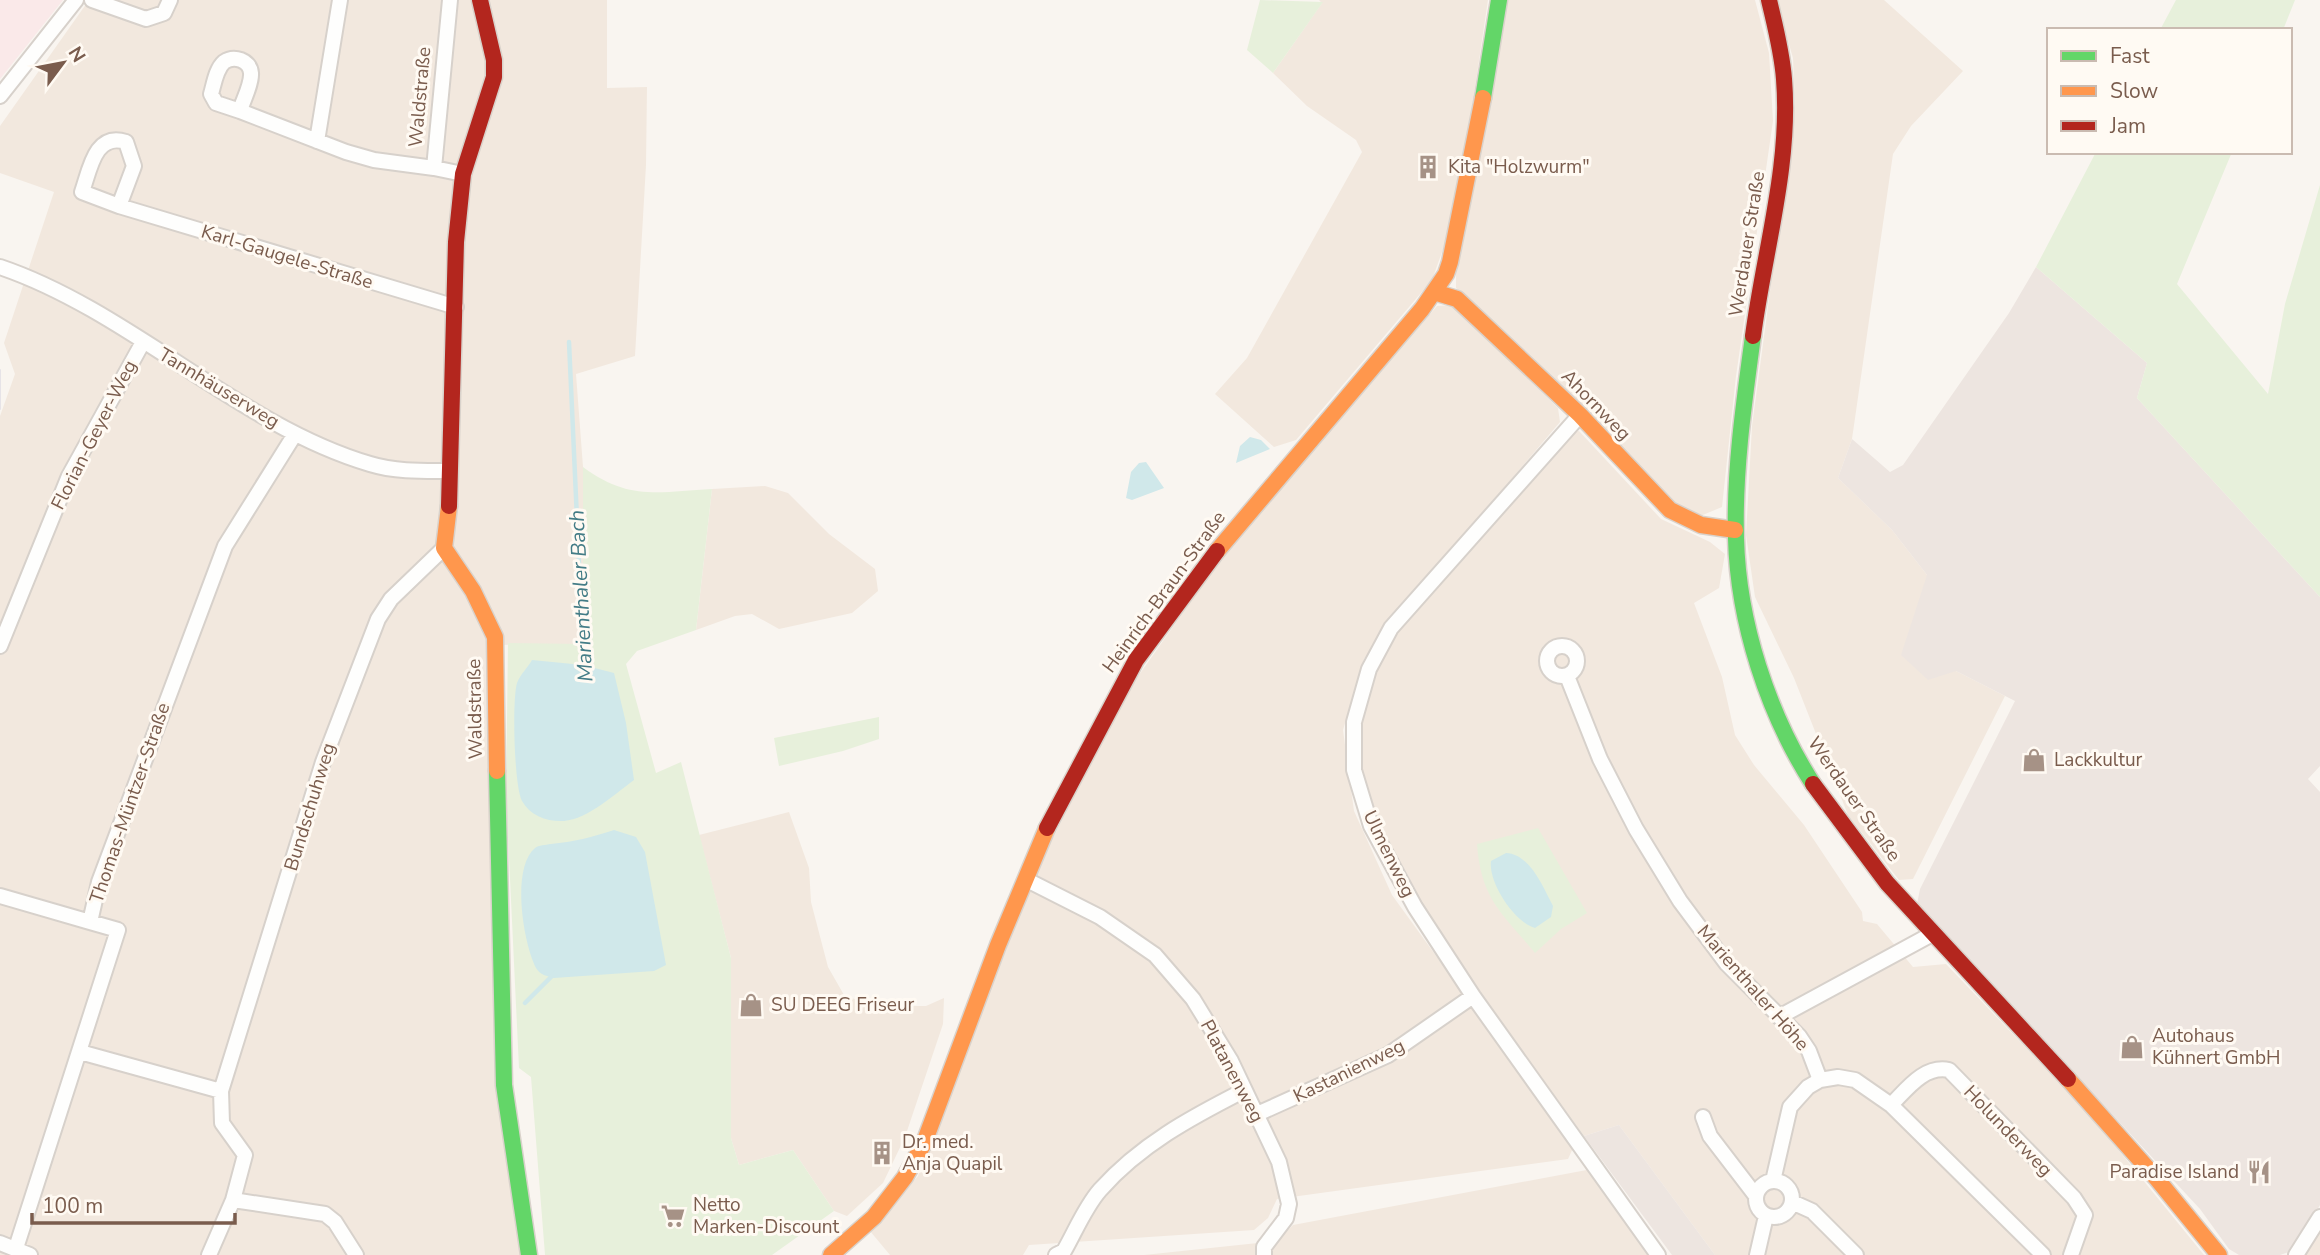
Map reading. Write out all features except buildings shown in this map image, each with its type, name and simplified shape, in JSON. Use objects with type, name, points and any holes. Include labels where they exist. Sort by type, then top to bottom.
[{"type":"street","points":[[0,96],[76,0]]},
{"type":"street","points":[[92,0],[146,19],[164,13],[170,0]]},
{"type":"street","points":[[317,141],[340,0]]},
{"type":"street","name":"Waldstraße","points":[[450,0],[434,168],[463,174]]},
{"type":"street","points":[[444,548],[450,471],[456,242],[463,174],[494,77],[481,0]]},
{"type":"street","name":"Heinrich-Braun-Straße","points":[[831,1255],[874,1217],[905,1177],[923,1143],[998,945],[1046,831],[1136,660],[1206,565],[1422,309],[1447,274],[1475,150],[1499,0]]},
{"type":"street","name":"Werdauer Straße","points":[[1769,0],[1778,27],[1787,85],[1786,136],[1756,310],[1735,530],[1749,624],[1760,670],[1787,740],[1812,782],[1877,870],[1932,934],[2127,1144],[2219,1255]]},
{"type":"street","points":[[240,111],[374,160],[434,168]]},
{"type":"street","name":"Karl-Gaugele-Straße","points":[[118,206],[134,166],[126,142],[117,139],[106,141],[97,149],[82,192],[118,206],[456,307]]},
{"type":"street","name":"Tannhäuserweg","points":[[0,267],[48,288],[295,434],[371,465],[411,471],[450,471]]},
{"type":"street","name":"Ahornweg","points":[[1434,292],[1457,299],[1580,415],[1670,510],[1687,522],[1704,528],[1735,530]]},
{"type":"street","name":"Florian-Geyer-Weg","points":[[0,646],[69,476],[143,342]]},
{"type":"street","name":"Ulmenweg","points":[[1580,415],[1391,628],[1369,669],[1354,722],[1353,770],[1371,826],[1415,907],[1473,996],[1658,1255]]},
{"type":"street","name":"Thomas-Müntzer-Straße","points":[[23,1252],[21,1224],[80,1052],[118,930],[90,922],[99,882],[225,546],[295,434]]},
{"type":"street","name":"Waldstraße","points":[[444,548],[473,591],[495,637],[498,894],[504,1085],[529,1255]]},
{"type":"street","name":"Bundschuhweg","points":[[209,1255],[233,1200],[245,1155],[222,1124],[221,1091],[323,762],[367,643],[391,599],[444,548]]},
{"type":"street","name":"Marienthaler Höhe","points":[[1567,676],[1606,771],[1636,829],[1680,901],[1727,964],[1809,1051],[1820,1080]]},
{"type":"street","name":"Platanenweg","points":[[1027,880],[1100,917],[1155,955],[1193,999],[1231,1061],[1243,1091],[1279,1161],[1289,1204],[1286,1218],[1264,1247],[1264,1255]]},
{"type":"street","points":[[0,896],[90,922]]},
{"type":"street","points":[[1779,1017],[1814,996],[1908,950],[1932,934]]},
{"type":"street","name":"Kastanienweg","points":[[1255,1115],[1388,1055],[1473,996]]},
{"type":"street","points":[[80,1052],[221,1091]]},
{"type":"street","name":"Holunderweg","points":[[1891,1105],[1918,1078],[1938,1068],[1949,1070],[2074,1198],[2085,1215],[2071,1255]]},
{"type":"street","points":[[1773,1181],[1790,1107],[1808,1087],[1820,1080],[1838,1077],[1855,1080],[1891,1105],[2043,1255]]},
{"type":"street","points":[[1056,1255],[1064,1251],[1098,1192],[1134,1157],[1183,1121],[1243,1091]]},
{"type":"street","points":[[1703,1117],[1710,1136],[1756,1196],[1756,1205],[1766,1216],[1774,1217],[1786,1212],[1792,1202]]},
{"type":"street","points":[[1756,1196],[1766,1183],[1773,1181],[1787,1187],[1792,1202],[1812,1211],[1856,1255]]},
{"type":"street","points":[[233,1200],[325,1214],[335,1222],[356,1255]]},
{"type":"street","points":[[1758,1255],[1766,1216]]},
{"type":"street","points":[[2296,1255],[2320,1217]]},
{"type":"street","points":[[0,1243],[23,1252]]},
{"type":"shaded area","points":[[0,0],[63,0],[0,79]]},
{"type":"shaded area","points":[[89,0],[607,0],[607,88],[647,87],[646,165],[635,356],[576,374],[583,467],[583,644],[490,645],[521,1255],[0,1255],[0,416],[15,374],[4,343],[54,192],[0,173],[0,126]]},
{"type":"shaded area","points":[[1319,0],[1488,0],[1464,162],[1446,241],[1432,280],[1296,440],[1274,447],[1215,394],[1247,358],[1362,152],[1356,140],[1307,106],[1273,73],[1322,3]]},
{"type":"shaded area","points":[[1502,0],[1755,0],[1769,53],[1773,121],[1736,376],[1722,507],[1698,517],[1669,500],[1456,288],[1456,265]]},
{"type":"shaded area","points":[[1776,0],[1884,0],[1963,71],[1911,126],[1893,154],[1852,439],[1838,478],[1892,530],[1927,575],[1956,671],[2005,696],[1913,879],[1899,880],[1848,815],[1794,678],[1755,597],[1746,535],[1752,426],[1795,105],[1793,58]]},
{"type":"shaded area","points":[[2036,267],[2147,363],[2137,398],[2320,597],[2320,766],[2308,779],[2320,792],[2320,1205],[2292,1251],[2280,1255],[2239,1255],[2229,1249],[2200,1209],[1917,904],[1920,889],[2015,701],[1956,671],[1928,680],[1901,655],[1927,575],[1892,530],[1838,478],[1852,439],[1890,472],[1903,465],[2009,313]]},
{"type":"shaded area","points":[[1453,305],[1558,408],[1560,422],[1427,578],[1364,659],[1343,730],[1354,811],[1392,895],[1574,1146],[1568,1159],[1277,1199],[1268,1218],[1254,1230],[1029,1245],[1023,1255],[890,1255],[870,1231],[918,1176],[1039,865],[1129,689],[1228,549],[1437,306]]},
{"type":"shaded area","points":[[1579,431],[1661,519],[1710,542],[1725,554],[1719,588],[1694,603],[1722,677],[1735,735],[1754,765],[1804,825],[1862,912],[1863,921],[1877,924],[1913,967],[1946,964],[2090,1115],[2204,1255],[1715,1255],[1619,1125],[1584,1136],[1485,1002],[1411,892],[1381,836],[1361,777],[1359,726],[1369,683],[1391,638],[1568,433]]},
{"type":"shaded area","points":[[765,486],[788,493],[829,534],[875,569],[878,591],[852,613],[779,629],[752,614],[735,616],[696,630],[712,489]]},
{"type":"shaded area","points":[[789,812],[809,868],[811,902],[828,967],[844,995],[865,1003],[895,1006],[926,1006],[944,998],[943,1024],[905,1137],[883,1183],[847,1216],[834,1211],[793,1150],[739,1165],[731,1138],[731,958],[699,835]]},
{"type":"shaded area","points":[[1619,1125],[1715,1255],[1672,1255],[1584,1136]]},
{"type":"shaded area","points":[[1592,1169],[1656,1255],[1144,1255],[1277,1241],[1293,1225]]},
{"type":"shaded area","points":[[2320,1228],[2320,1255],[2305,1255]]},
{"type":"green space","points":[[1260,0],[1323,2],[1273,73],[1247,50]]},
{"type":"green space","points":[[2176,0],[2295,0],[2284,28],[2161,28]]},
{"type":"green space","points":[[2095,154],[2231,154],[2177,284],[2268,394],[2285,304],[2320,185],[2320,597],[2137,398],[2147,363],[2036,267]]},
{"type":"green space","points":[[583,467],[600,478],[630,490],[660,492],[712,489],[696,630],[637,651],[626,664],[656,773],[681,762],[731,958],[731,1138],[739,1165],[793,1150],[834,1211],[772,1255],[545,1255],[531,1077],[519,1068],[506,795],[508,643],[583,644]]},
{"type":"green space","points":[[879,717],[879,739],[843,751],[779,766],[774,738]]},
{"type":"green space","points":[[1538,828],[1587,913],[1561,929],[1535,953],[1503,915],[1488,892],[1479,863],[1477,844]]},
{"type":"water","points":[[1250,437],[1261,440],[1270,449],[1236,463],[1240,446]]},
{"type":"water","points":[[1146,462],[1164,488],[1132,500],[1126,498],[1131,472],[1139,463]]},
{"type":"water","points":[[532,660],[583,665],[614,673],[626,723],[634,780],[601,805],[573,819],[558,821],[540,817],[525,806],[519,792],[515,692],[518,680]]},
{"type":"water","points":[[614,830],[636,837],[645,852],[666,965],[654,971],[554,978],[544,975],[536,968],[531,956],[524,924],[521,888],[528,858],[538,846],[583,839]]},
{"type":"water","points":[[1506,853],[1529,865],[1553,906],[1551,917],[1535,928],[1511,910],[1498,890],[1491,870],[1491,861]]},
{"type":"waterway","name":"Marienthaler Bach","points":[[569,342],[580,586],[587,640],[583,669]]},
{"type":"waterway","name":"Marienthaler Bach","points":[[525,1003],[555,973]]},
{"type":"tram line","points":[[0,370],[0,409]]},
{"type":"traffic: fast","points":[[1483,98],[1499,0]]},
{"type":"traffic: fast","points":[[1753,336],[1738,462],[1738,570],[1749,634],[1769,698],[1813,784]]},
{"type":"traffic: fast","points":[[497,771],[504,1085],[529,1255]]},
{"type":"traffic: slow","points":[[1217,551],[1422,309],[1446,274],[1483,98]]},
{"type":"traffic: slow","points":[[1434,292],[1457,299],[1580,415],[1670,510],[1701,525],[1735,530]]},
{"type":"traffic: slow","points":[[449,506],[444,548],[473,591],[495,637],[497,771]]},
{"type":"traffic: slow","points":[[831,1255],[874,1217],[905,1177],[924,1143],[998,945],[1047,828]]},
{"type":"traffic: slow","points":[[2068,1079],[2157,1179],[2219,1255]]},
{"type":"traffic: jam","points":[[449,506],[456,242],[463,174],[494,77],[494,60],[480,0]]},
{"type":"traffic: jam","points":[[1753,336],[1784,144],[1783,69],[1769,0]]},
{"type":"traffic: jam","points":[[1047,828],[1136,660],[1217,551]]},
{"type":"traffic: jam","points":[[1813,784],[1887,883],[2068,1079]]},
{"type":"place","name":"Kita \"Holzwurm\"","points":[[1428,167]]},
{"type":"place","name":"Lackkultur","points":[[2034,760]]},
{"type":"place","name":"SU DEEG Friseur","points":[[751,1005]]},
{"type":"place","name":"Autohaus Kühnert GmbH","points":[[2132,1047]]},
{"type":"place","name":"Dr. med. Anja Quapil","points":[[882,1153]]},
{"type":"place","name":"Paradise Island","points":[[2259,1172]]},
{"type":"place","name":"Netto Marken-Discount","points":[[673,1216]]}]
